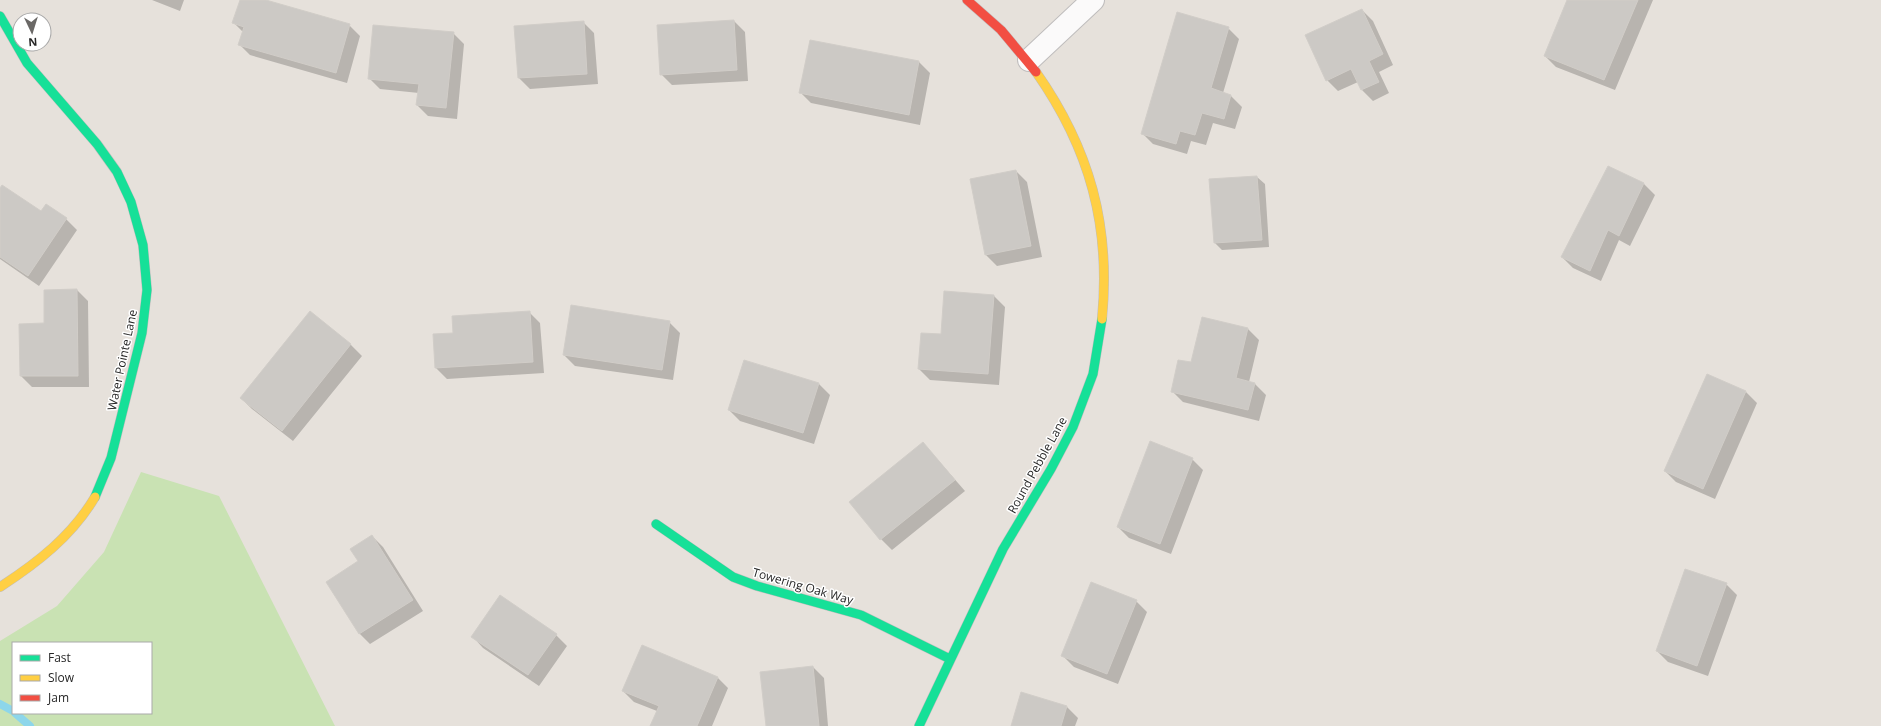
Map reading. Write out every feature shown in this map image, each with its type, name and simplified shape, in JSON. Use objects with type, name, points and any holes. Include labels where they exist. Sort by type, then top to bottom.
[{"type":"street","name":"Round Pebble Lane","points":[[919,726],[1002,551],[1073,429],[1090,383],[1100,338],[1106,281],[1103,234],[1093,185],[1078,143],[1055,97],[1029,60],[994,21],[967,0]]},
{"type":"street","points":[[1029,60],[1093,0]]},
{"type":"street","name":"Water Pointe Lane","points":[[0,16],[15,46],[38,77],[68,108],[107,157],[118,175],[125,187],[139,226],[146,266],[146,306],[136,358],[110,463],[93,500],[71,530],[45,556],[0,587]]},
{"type":"street","name":"Towering Oak Way","points":[[656,524],[733,577],[757,586],[861,615],[950,659]]},
{"type":"green space","points":[[141,472],[219,496],[335,726],[0,726],[0,641],[57,606],[104,552]]},
{"type":"building","points":[[240,0],[266,0],[350,24],[336,73],[238,45],[244,27],[232,23]]},
{"type":"building","points":[[1567,0],[1638,0],[1604,80],[1544,56]]},
{"type":"building","points":[[1362,9],[1383,54],[1369,61],[1379,82],[1361,90],[1351,69],[1326,81],[1305,35]]},
{"type":"building","points":[[1177,12],[1229,27],[1211,88],[1231,95],[1224,119],[1202,113],[1195,135],[1180,131],[1176,144],[1141,134]]},
{"type":"building","points":[[734,20],[737,70],[660,75],[657,25]]},
{"type":"building","points":[[584,21],[587,74],[518,78],[514,26]]},
{"type":"building","points":[[373,25],[454,32],[446,108],[416,105],[419,84],[368,79]]},
{"type":"building","points":[[810,40],[919,61],[909,115],[799,93]]},
{"type":"building","points":[[1608,166],[1644,183],[1619,236],[1608,230],[1590,271],[1561,257]]},
{"type":"building","points":[[1016,170],[1031,246],[985,255],[970,179]]},
{"type":"building","points":[[1257,176],[1262,240],[1214,243],[1209,179]]},
{"type":"building","points":[[2,185],[41,211],[46,204],[67,218],[28,276],[0,257],[0,188]]},
{"type":"building","points":[[77,289],[78,376],[20,376],[19,324],[44,323],[44,290]]},
{"type":"building","points":[[944,291],[994,295],[988,374],[918,369],[921,333],[941,334]]},
{"type":"building","points":[[571,305],[670,321],[662,370],[563,355]]},
{"type":"building","points":[[310,311],[351,344],[282,431],[240,398]]},
{"type":"building","points":[[530,311],[533,362],[435,368],[433,334],[453,333],[452,316]]},
{"type":"building","points":[[1202,317],[1248,328],[1236,378],[1255,383],[1248,410],[1171,392],[1178,360],[1191,362]]},
{"type":"building","points":[[744,360],[819,383],[803,433],[728,410]]},
{"type":"building","points":[[1707,374],[1746,391],[1703,489],[1664,471]]},
{"type":"building","points":[[1150,441],[1193,458],[1160,544],[1117,527]]},
{"type":"building","points":[[923,442],[955,480],[880,540],[849,502]]},
{"type":"building","points":[[372,535],[413,600],[359,634],[326,582],[358,561],[350,549]]},
{"type":"building","points":[[1685,569],[1727,583],[1697,666],[1656,651]]},
{"type":"building","points":[[1091,582],[1137,600],[1107,674],[1061,656]]},
{"type":"building","points":[[500,595],[557,634],[528,675],[471,637]]},
{"type":"building","points":[[642,645],[718,677],[697,726],[650,726],[659,706],[622,691]]},
{"type":"building","points":[[813,666],[819,726],[766,726],[760,672]]},
{"type":"building","points":[[1021,692],[1067,706],[1061,726],[1011,726]]},
{"type":"waterway","points":[[0,704],[12,710]]},
{"type":"waterway","points":[[16,714],[30,726]]},
{"type":"traffic: fast","points":[[0,16],[27,63],[97,144],[117,172],[131,202],[143,245],[147,290],[142,333],[111,458],[95,497]]},
{"type":"traffic: fast","points":[[919,726],[1003,549],[1051,469],[1073,427],[1093,374],[1102,319]]},
{"type":"traffic: fast","points":[[656,524],[733,577],[757,586],[861,615],[950,659]]},
{"type":"traffic: slow","points":[[1036,72],[1055,101],[1070,130],[1083,159],[1093,190],[1103,252],[1104,285],[1102,319]]},
{"type":"traffic: slow","points":[[0,587],[53,548],[76,524],[95,497]]},
{"type":"traffic: jam","points":[[967,0],[1001,30],[1036,72]]}]
